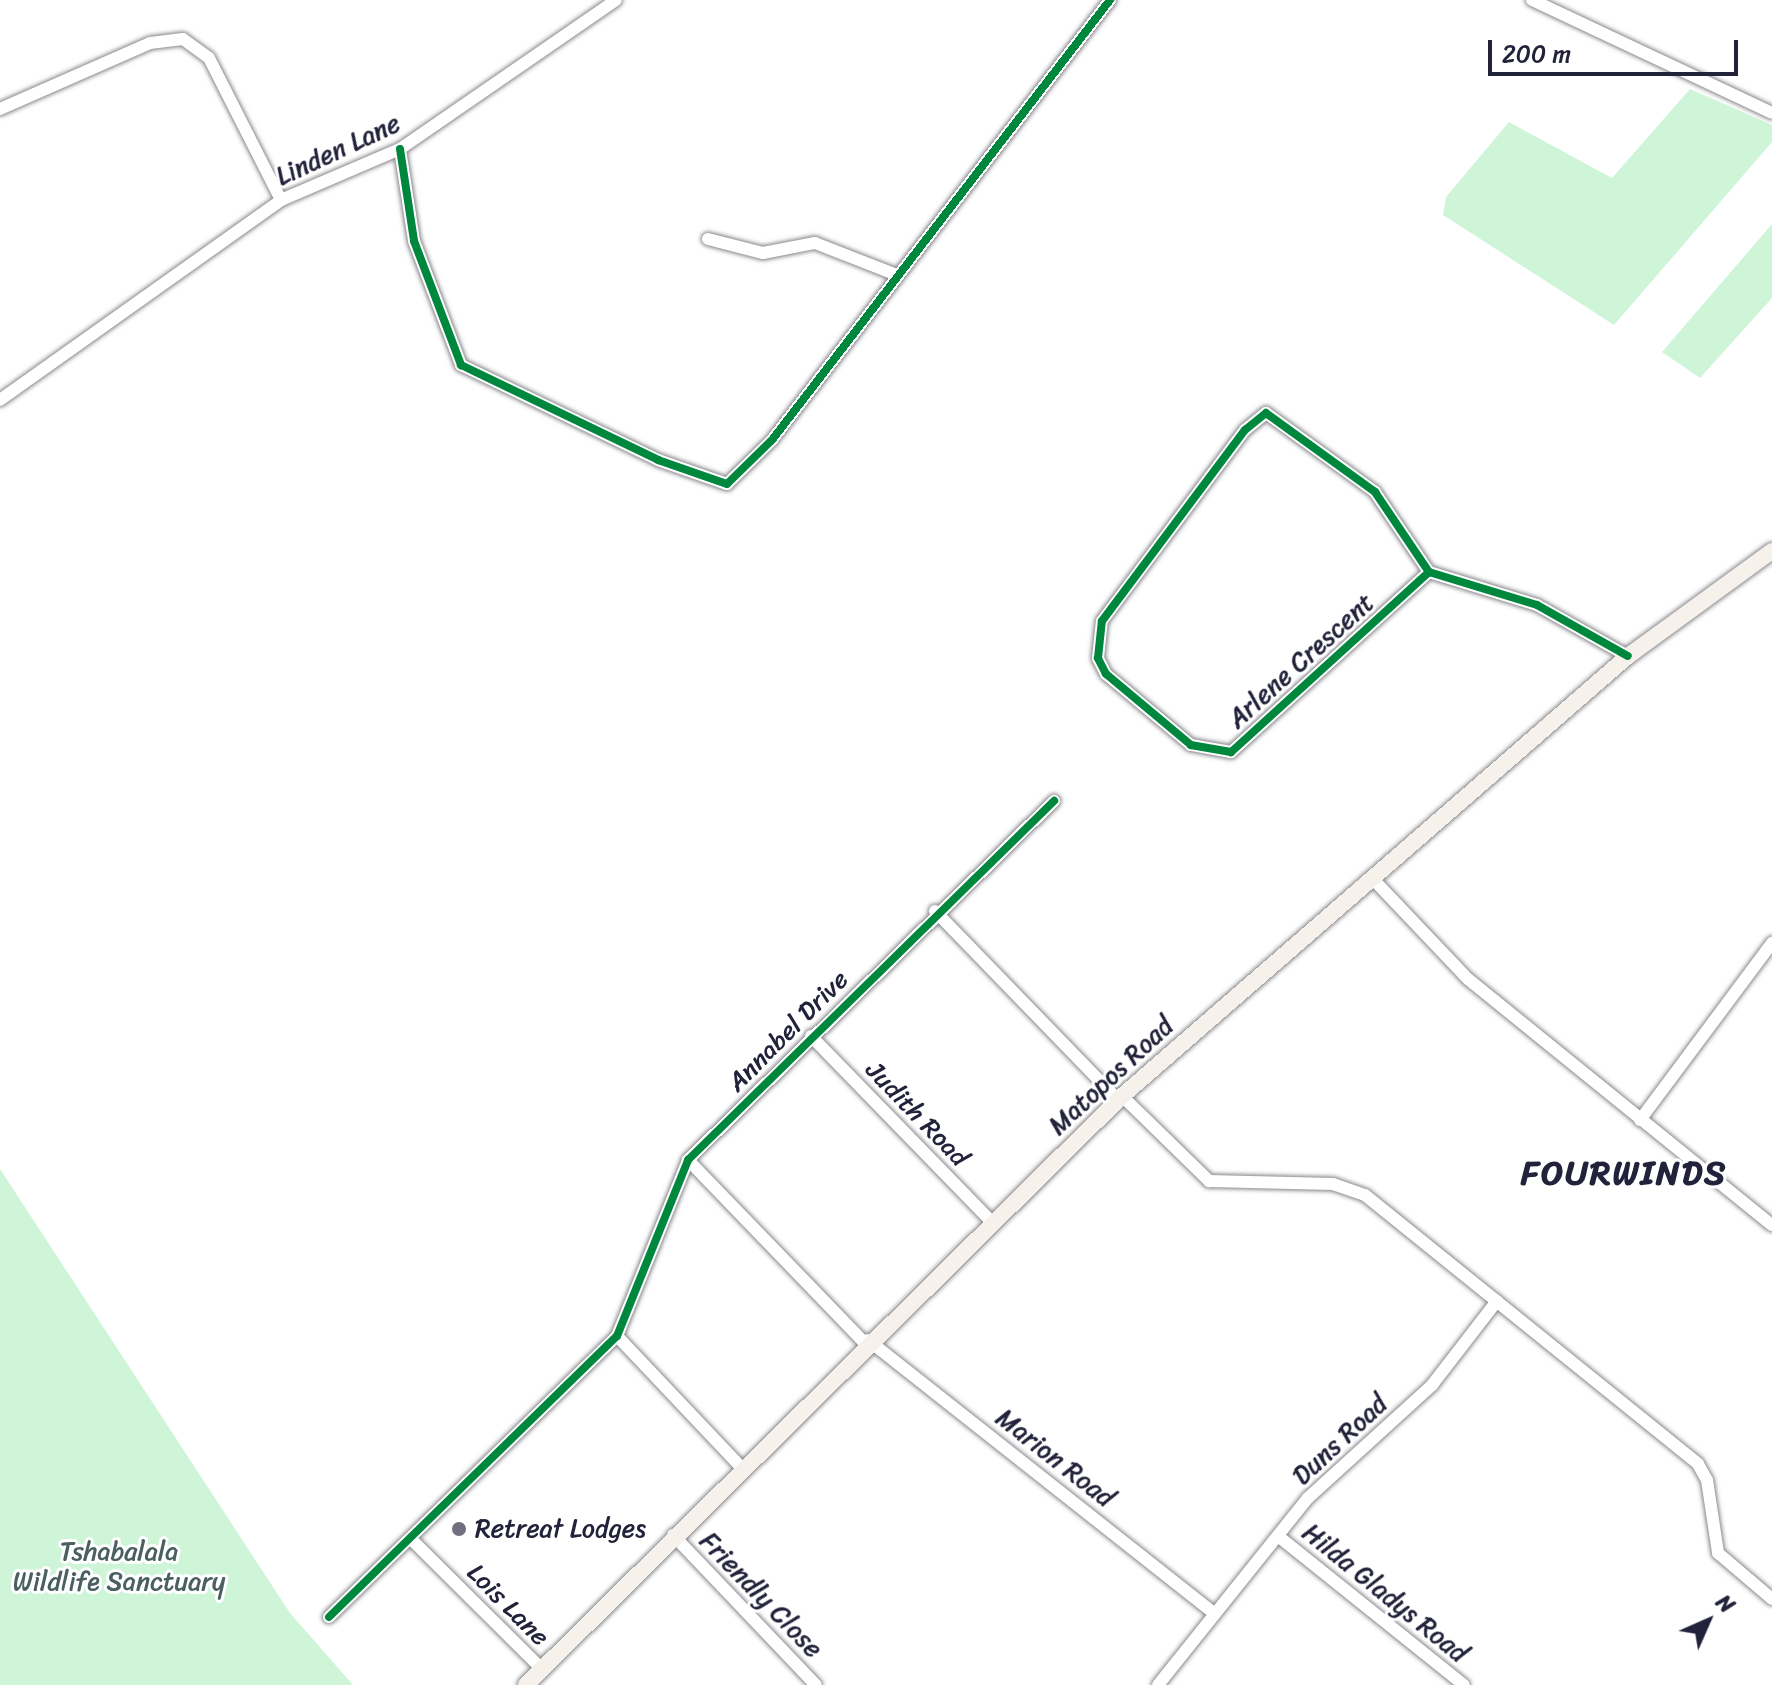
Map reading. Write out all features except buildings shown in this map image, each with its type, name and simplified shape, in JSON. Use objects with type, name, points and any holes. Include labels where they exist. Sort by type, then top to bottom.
[{"type":"main road","name":"Matopos Road","points":[[526,1685],[866,1341],[1120,1098],[1628,656],[1768,558]]},
{"type":"street","name":"Linden Lane","points":[[2,400],[281,200],[400,149],[616,0]]},
{"type":"street","points":[[400,149],[414,241],[461,365],[709,482],[727,484],[740,476],[1110,0]]},
{"type":"street","points":[[1532,0],[1772,113]]},
{"type":"street","points":[[0,109],[150,43],[183,39],[209,58],[281,200]]},
{"type":"street","points":[[708,239],[763,253],[815,243],[897,275]]},
{"type":"street","name":"Arlene Crescent","points":[[1266,413],[1375,492],[1429,572],[1231,752],[1191,745],[1106,674],[1096,645],[1102,621],[1245,430],[1266,413]]},
{"type":"street","points":[[1429,572],[1537,605],[1628,656]]},
{"type":"street","name":"Annabel Drive","points":[[617,1336],[688,1160],[935,911],[1054,801]]},
{"type":"street","points":[[1372,878],[1468,979],[1772,1225]]},
{"type":"street","points":[[935,911],[1120,1098],[1209,1181],[1348,1186],[1497,1301],[1698,1464],[1710,1490],[1714,1547],[1772,1599]]},
{"type":"street","points":[[1640,1120],[1772,943]]},
{"type":"street","name":"Judith Road","points":[[811,1036],[992,1222]]},
{"type":"street","name":"Marion Road","points":[[688,1160],[866,1341],[1213,1612]]},
{"type":"street","name":"Duns Road","points":[[1158,1685],[1213,1612],[1338,1466],[1432,1385],[1497,1301]]},
{"type":"street","points":[[329,1617],[617,1336],[741,1467]]},
{"type":"street","name":"Friendly Close","points":[[673,1535],[816,1685]]},
{"type":"street","name":"Hilda Gladys Road","points":[[1278,1536],[1464,1685]]},
{"type":"street","name":"Lois Lane","points":[[411,1539],[541,1668]]},
{"type":"green space","points":[[1690,89],[1772,125],[1772,142],[1614,325],[1443,215],[1446,197],[1509,122],[1612,178]]},
{"type":"green space","points":[[1772,224],[1772,298],[1700,378],[1662,352]]},
{"type":"green space","name":"Tshabalala Wildlife Sanctuary","points":[[0,1169],[290,1613],[353,1685],[0,1685]]},
{"type":"cycle path","points":[[400,149],[414,241],[461,365],[658,460],[727,484],[772,440],[1110,0]]},
{"type":"cycle path","points":[[1429,572],[1231,752],[1191,745],[1106,674],[1098,658],[1102,621],[1245,430],[1266,413],[1375,492],[1429,572],[1537,605],[1628,656]]},
{"type":"cycle path","points":[[329,1617],[617,1336],[688,1160],[1054,801]]},
{"type":"place","name":"Retreat Lodges","points":[[459,1529]]},
{"type":"district","name":"FOURWINDS","points":[[1624,1174]]}]
